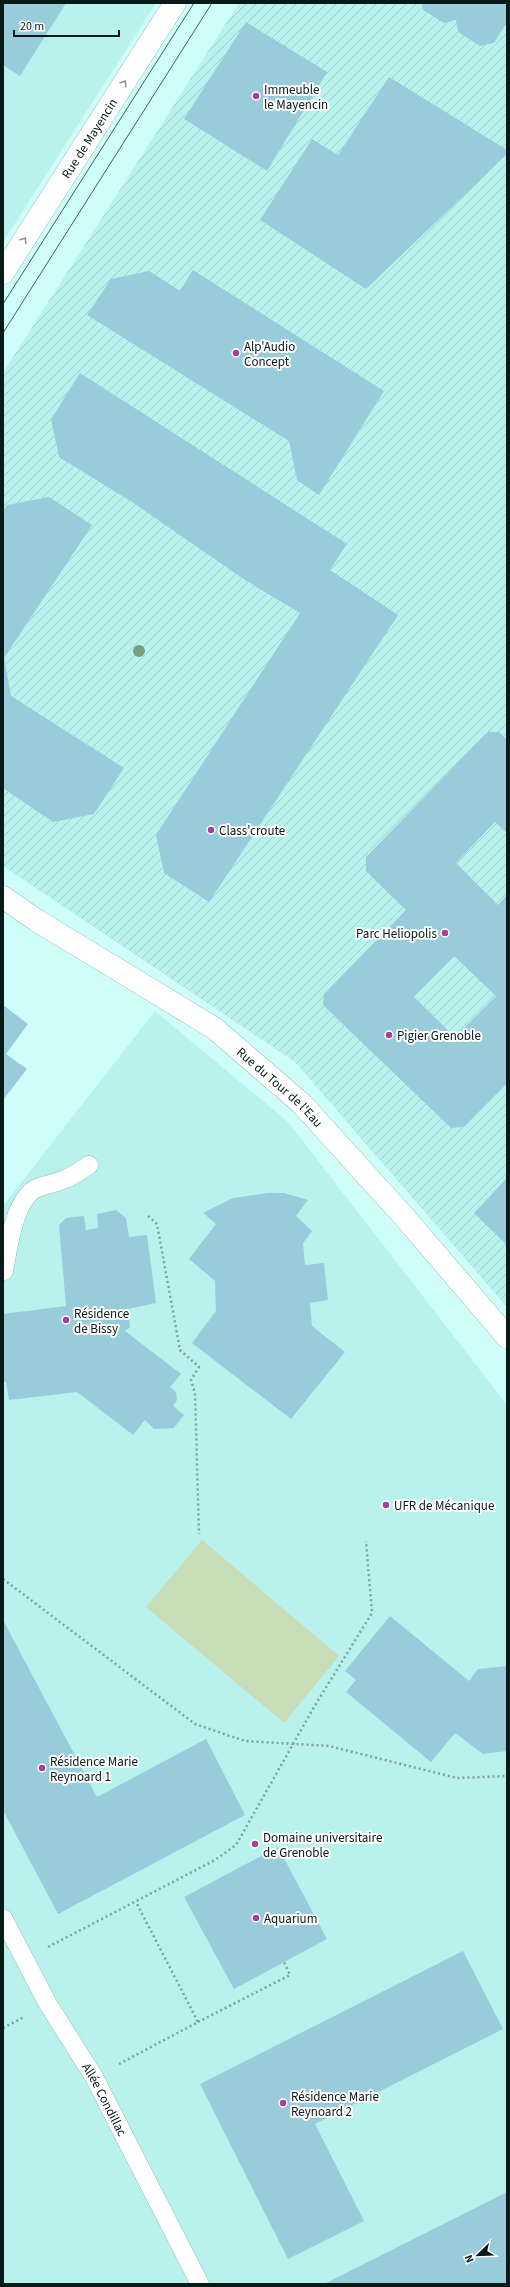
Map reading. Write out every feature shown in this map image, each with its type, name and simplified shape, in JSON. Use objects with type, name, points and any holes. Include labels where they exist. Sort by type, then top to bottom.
[{"type":"street","name":"Rue de Mayencin","points":[[3,272],[175,3]]},
{"type":"street","name":"Rue du Tour de l'Eau","points":[[3,897],[36,920],[214,1028],[302,1104],[407,1220],[507,1336]]},
{"type":"lane","points":[[4,1271],[11,1235],[18,1213],[27,1196],[34,1190],[65,1180],[89,1165]]},
{"type":"lane","name":"Allée Condillac","points":[[3,1918],[48,2004],[94,2077],[200,2284]]},
{"type":"path","points":[[148,1216],[157,1224],[180,1350],[199,1367],[191,1380],[195,1393],[199,1534]]},
{"type":"path","points":[[25,1960],[215,1860],[236,1845],[338,1667],[372,1613],[366,1541]]},
{"type":"path","points":[[3,1578],[195,1724],[245,1741],[329,1746],[457,1778],[507,1776]]},
{"type":"path","points":[[136,1902],[198,2022]]},
{"type":"path","points":[[94,2077],[290,1975],[284,1962]]},
{"type":"shaded area","points":[[3,3],[156,3],[3,242]]},
{"type":"shaded area","points":[[239,3],[507,3],[507,1307],[295,1062],[3,866],[3,373]]},
{"type":"shaded area","name":"Domaine universitaire de Grenoble","points":[[155,1011],[288,1122],[507,1405],[507,2284],[3,2284],[3,1206]]},
{"type":"green space","points":[[202,1540],[339,1656],[284,1723],[146,1607]]},
{"type":"building","points":[[3,3],[66,3],[20,76],[3,65]]},
{"type":"building","points":[[422,3],[507,3],[507,22],[494,43],[480,46],[458,32],[456,20],[444,23],[423,10]]},
{"type":"building","name":"Immeuble le Mayencin","points":[[246,22],[327,72],[267,171],[184,119]]},
{"type":"building","points":[[389,77],[507,150],[507,154],[366,289],[260,220],[312,139],[338,155]]},
{"type":"building","name":"Alp'Audio Concept","points":[[193,270],[384,391],[319,495],[297,480],[289,441],[87,315],[111,279],[149,271],[180,291]]},
{"type":"building","points":[[80,373],[347,544],[330,570],[398,615],[209,902],[164,873],[156,835],[300,613],[245,580],[132,502],[59,457],[51,419]]},
{"type":"building","points":[[49,497],[92,525],[4,658],[11,696],[124,768],[94,814],[53,822],[3,788],[3,511],[7,505]]},
{"type":"building","name":"Parc Heliopolis","points":[[488,732],[499,732],[507,740],[507,833],[495,822],[456,863],[498,905],[507,895],[507,1083],[464,1127],[451,1128],[323,1005],[324,994],[406,910],[366,871],[366,857]],"holes":[[[454,956],[496,996],[455,1037],[414,997]]]},
{"type":"building","points":[[3,1005],[28,1024],[6,1054],[27,1069],[3,1100]]},
{"type":"building","points":[[507,1178],[507,1245],[474,1213]]},
{"type":"building","points":[[268,1193],[284,1193],[308,1200],[296,1216],[312,1231],[303,1243],[305,1265],[324,1263],[328,1300],[310,1303],[312,1326],[345,1352],[291,1419],[192,1343],[216,1311],[215,1281],[189,1259],[216,1224],[203,1213],[233,1198]]},
{"type":"building","name":"Résidence de Bissy","points":[[116,1210],[126,1218],[129,1237],[147,1235],[156,1303],[128,1309],[130,1327],[125,1331],[181,1374],[170,1387],[176,1392],[177,1400],[173,1406],[184,1415],[174,1428],[154,1429],[145,1420],[133,1435],[77,1392],[9,1400],[6,1382],[3,1382],[3,1314],[66,1306],[59,1225],[66,1218],[84,1216],[86,1230],[98,1228],[97,1214]]},
{"type":"building","points":[[390,1616],[469,1681],[478,1669],[507,1666],[507,1751],[483,1754],[455,1733],[431,1762],[346,1692],[356,1680],[345,1671]]},
{"type":"building","name":"Résidence Marie Reynoard 1","points":[[3,1620],[97,1797],[206,1739],[245,1815],[58,1914],[3,1810]]},
{"type":"building","name":"Aquarium","points":[[278,1847],[327,1939],[234,1989],[184,1897]]},
{"type":"building","name":"Résidence Marie Reynoard 2","points":[[463,1951],[503,2029],[315,2124],[364,2221],[288,2259],[200,2084]]},
{"type":"building","points":[[507,2192],[507,2283],[324,2284]]},
{"type":"tram line","points":[[3,304],[194,3]]},
{"type":"tram line","points":[[3,333],[212,3]]},
{"type":"place","name":"Immeuble le Mayencin","points":[[256,96]]},
{"type":"place","name":"Alp'Audio Concept","points":[[236,353]]},
{"type":"place","name":"Class'croute","points":[[211,830]]},
{"type":"place","name":"Parc Heliopolis","points":[[445,933]]},
{"type":"place","name":"Pigier Grenoble","points":[[389,1035]]},
{"type":"place","name":"Résidence de Bissy","points":[[66,1320]]},
{"type":"place","name":"UFR de Mécanique","points":[[386,1505]]},
{"type":"place","name":"Résidence Marie Reynoard 1","points":[[42,1768]]},
{"type":"place","name":"Domaine universitaire de Grenoble","points":[[255,1844]]},
{"type":"place","name":"Aquarium","points":[[256,1918]]},
{"type":"place","name":"Résidence Marie Reynoard 2","points":[[283,2103]]}]
